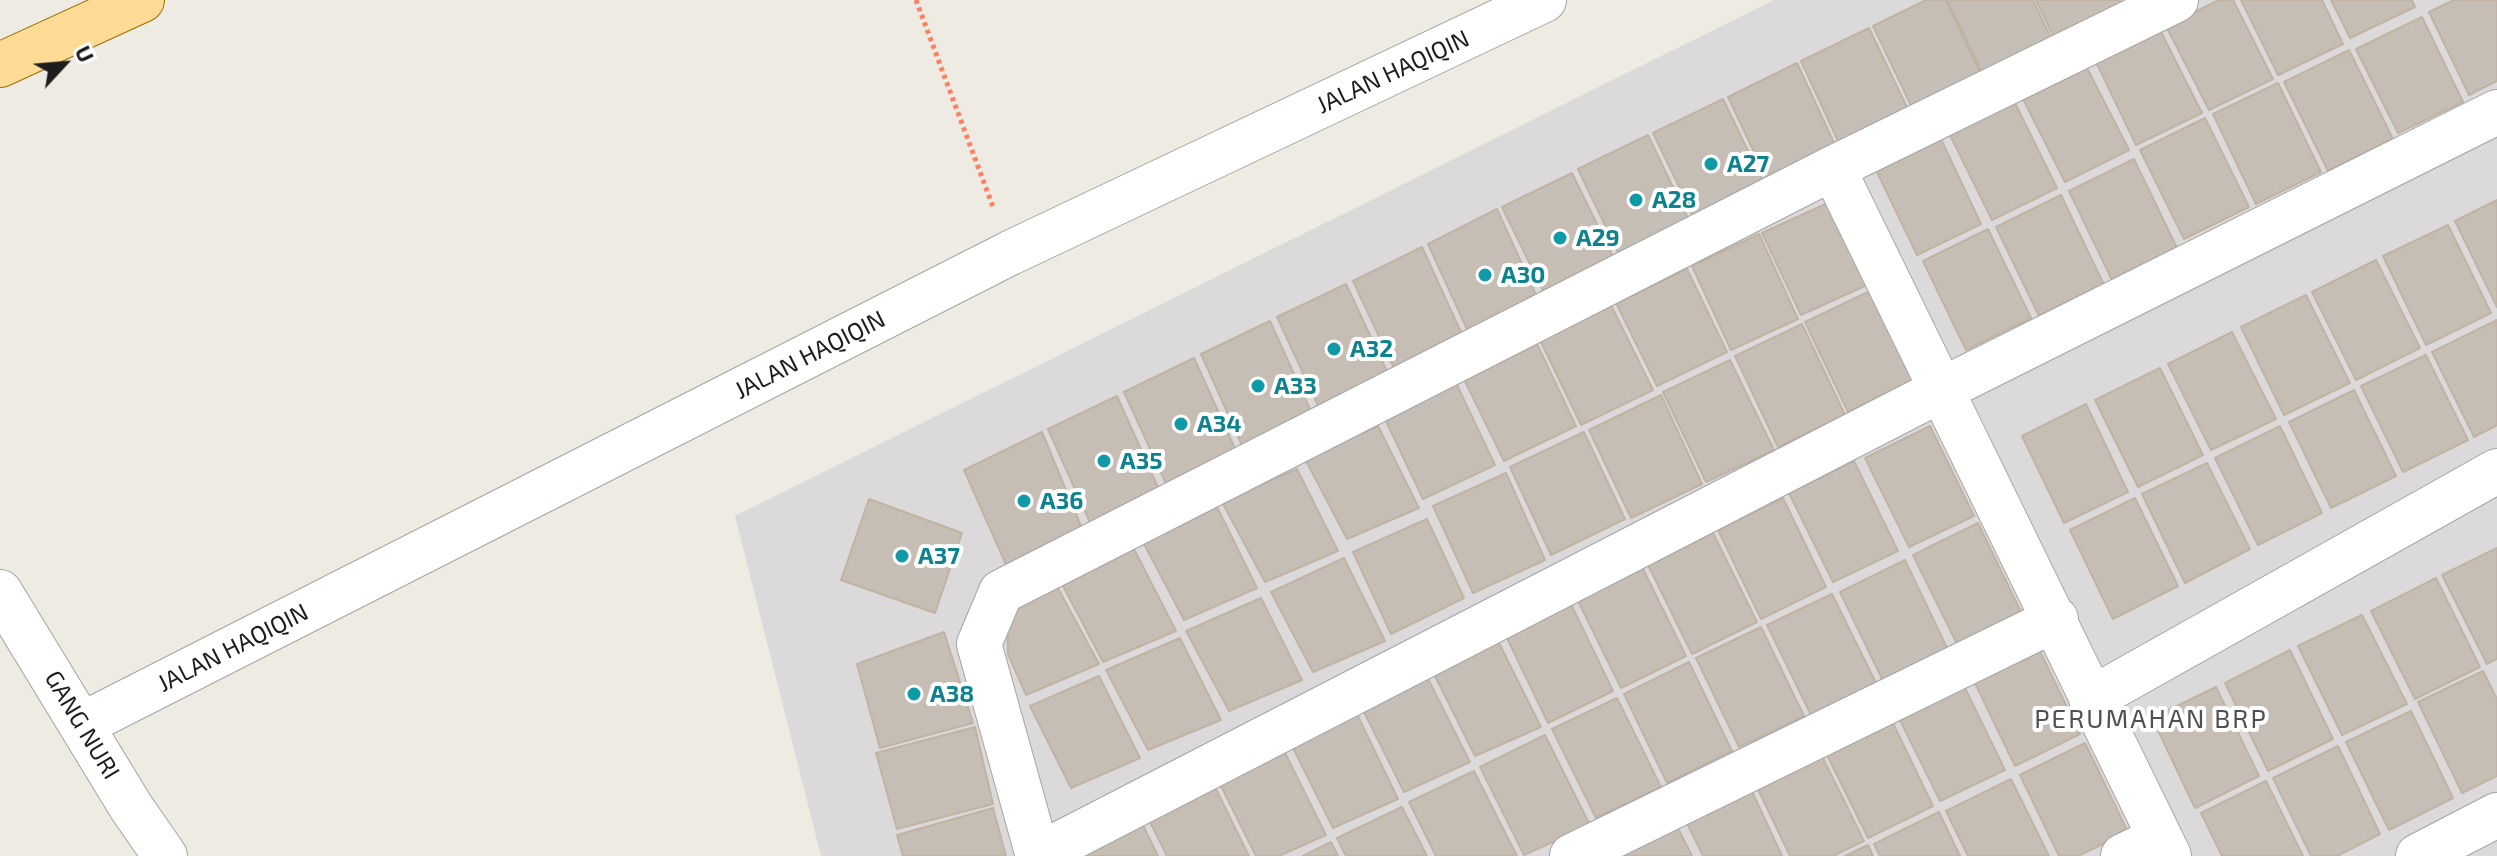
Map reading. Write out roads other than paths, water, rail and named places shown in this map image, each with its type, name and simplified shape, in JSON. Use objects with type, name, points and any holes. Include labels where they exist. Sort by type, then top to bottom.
[{"type":"main road","points":[[0,65],[142,0]]},
{"type":"street","name":"JALAN HAQIQIN","points":[[83,724],[1010,253],[1544,0]]},
{"type":"street","points":[[2176,0],[1833,168],[1001,592],[979,644],[1038,855],[1941,390],[2497,112]]},
{"type":"street","points":[[1833,168],[2056,619],[2151,850]]},
{"type":"street","points":[[2091,699],[2497,471]]},
{"type":"street","name":"GANG NURI","points":[[0,592],[131,807],[165,856]]},
{"type":"street","points":[[1572,856],[2056,619]]},
{"type":"street","points":[[2418,856],[2497,815]]},
{"type":"place","name":"A27","points":[[1711,164]]},
{"type":"place","name":"A28","points":[[1636,200]]},
{"type":"place","name":"A29","points":[[1560,238]]},
{"type":"place","name":"A30","points":[[1485,275]]},
{"type":"place","name":"A32","points":[[1334,349]]},
{"type":"place","name":"A33","points":[[1258,386]]},
{"type":"place","name":"A34","points":[[1181,424]]},
{"type":"place","name":"A35","points":[[1104,461]]},
{"type":"place","name":"A36","points":[[1024,501]]},
{"type":"place","name":"A37","points":[[902,556]]},
{"type":"place","name":"A38","points":[[914,694]]},
{"type":"district","name":"PERUMAHAN BRP","points":[[2151,719]]}]
